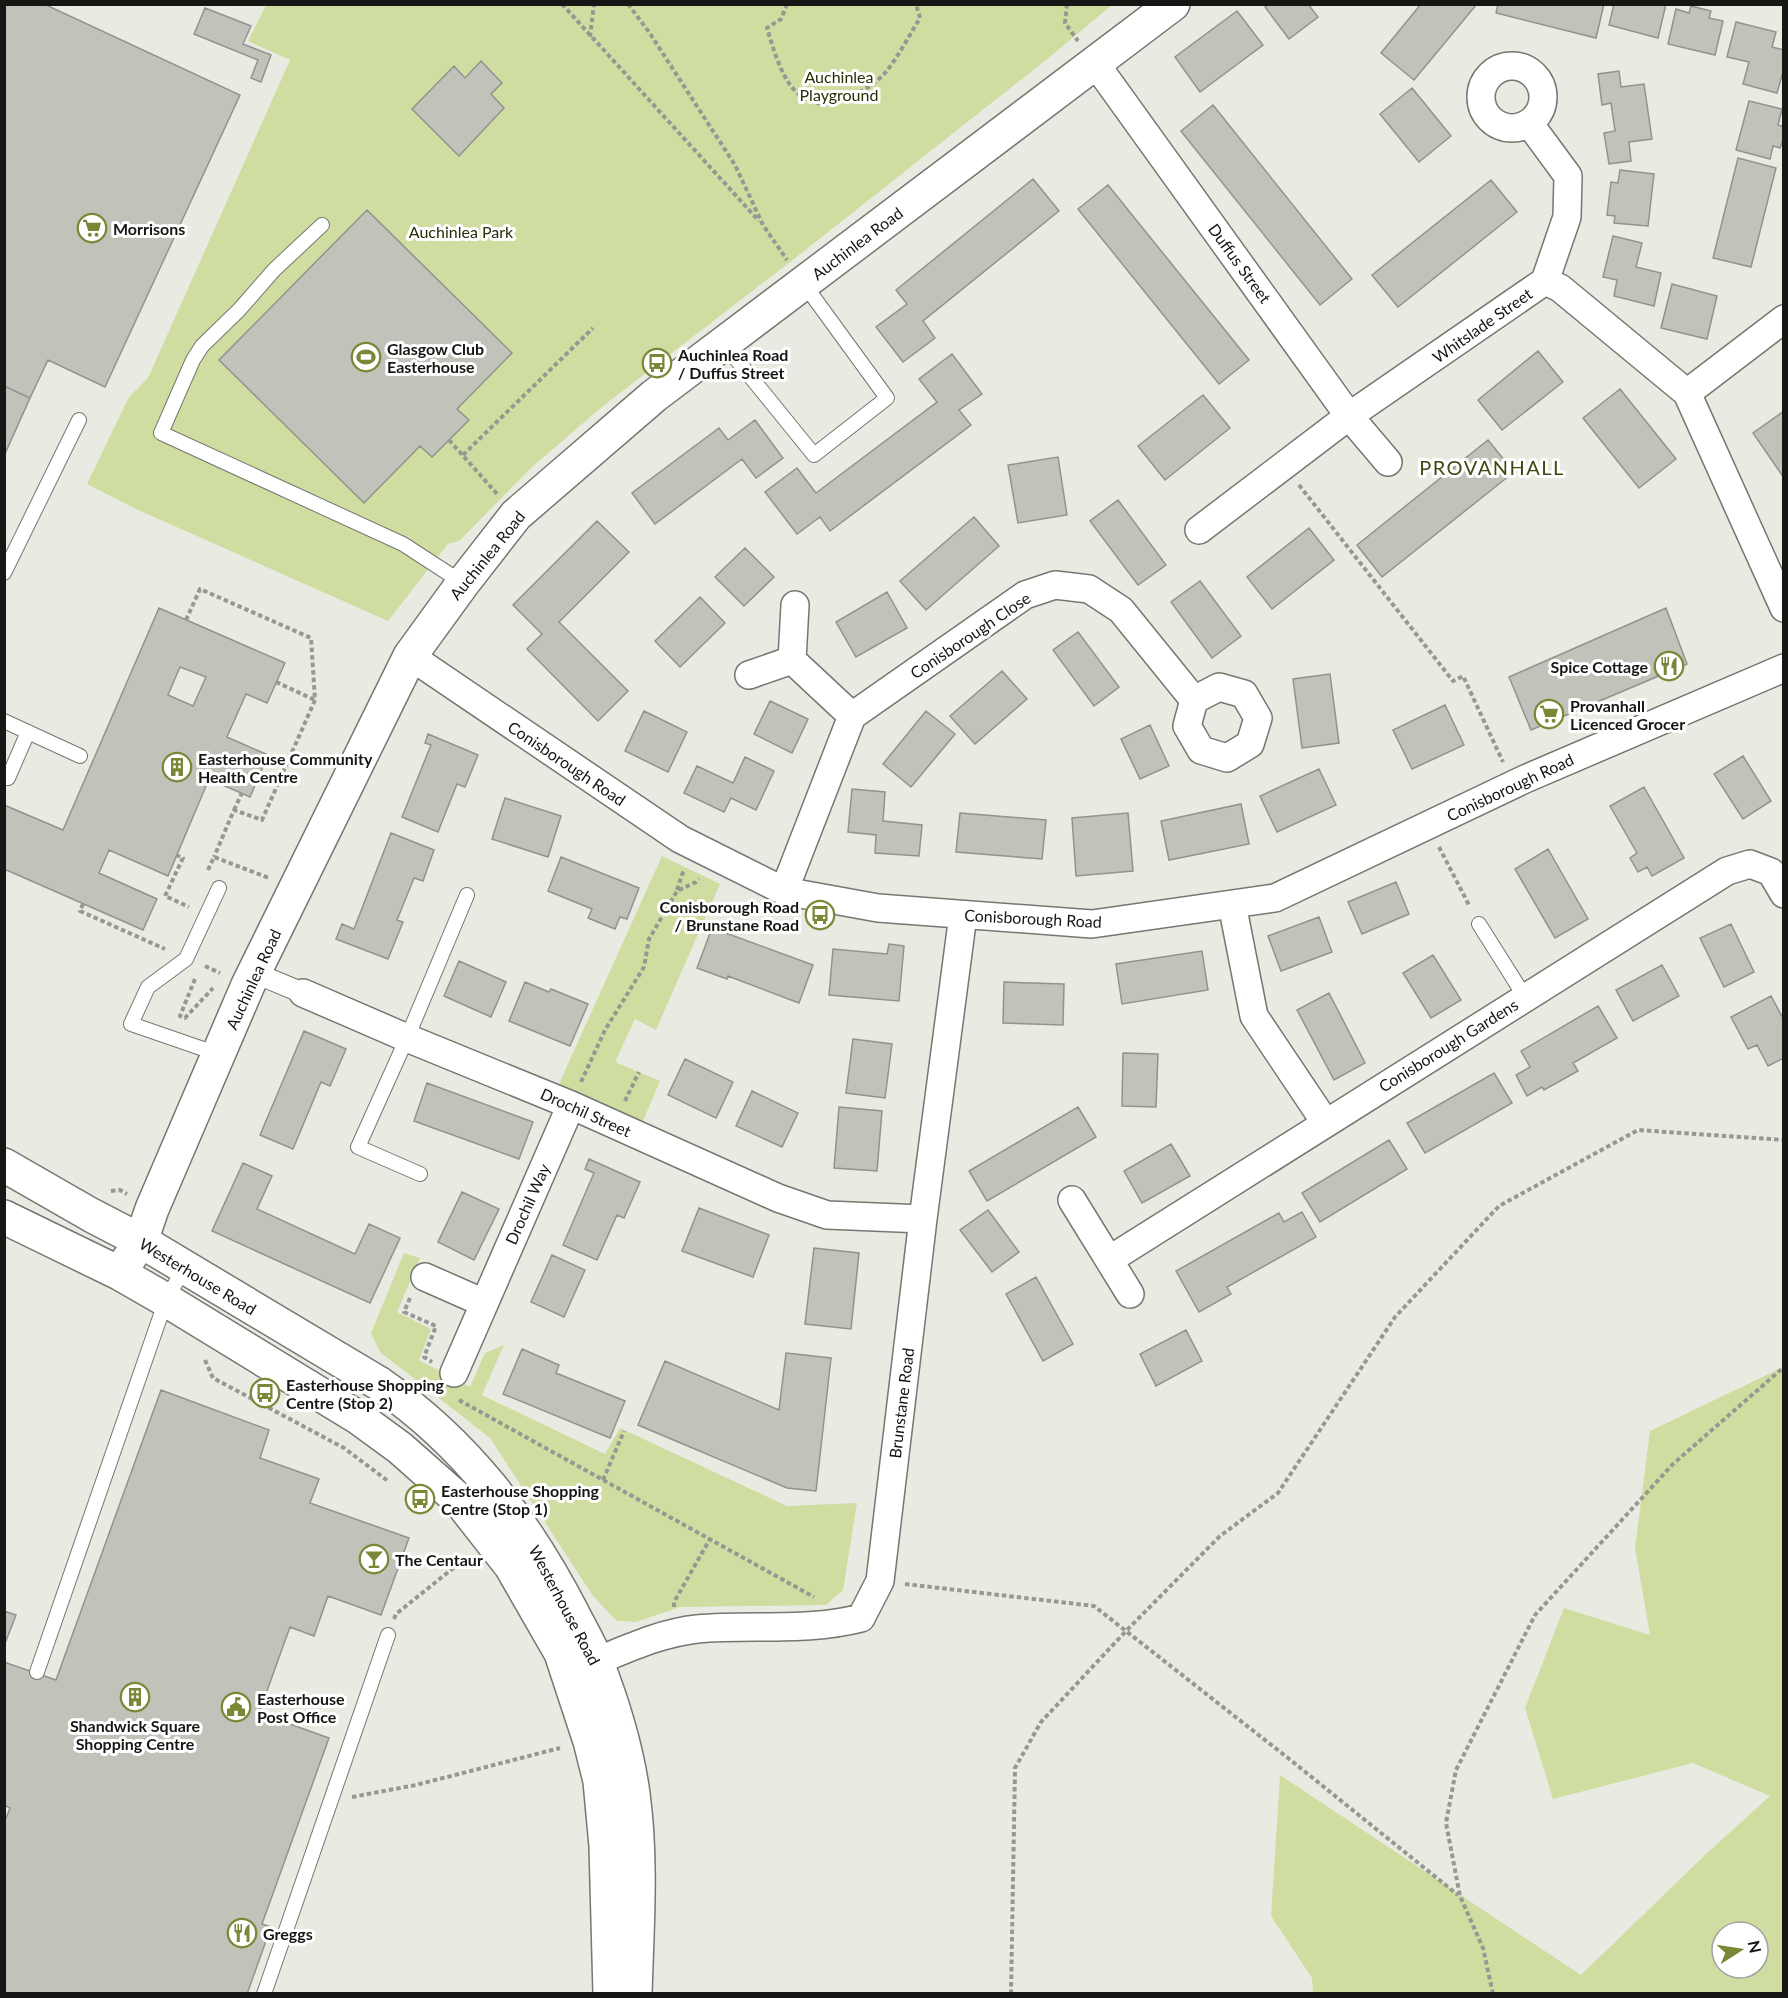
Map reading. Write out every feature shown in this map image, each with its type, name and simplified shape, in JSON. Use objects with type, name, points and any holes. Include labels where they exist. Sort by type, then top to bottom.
[{"type":"street","name":"Auchinlea Road","points":[[119,1273],[141,1241],[152,1209],[219,1055],[241,974],[410,656],[516,515],[654,396],[1173,4]]},
{"type":"street","name":"Duffus Street","points":[[1095,63],[1349,416],[1388,462]]},
{"type":"street","points":[[1529,123],[1568,176],[1568,217],[1545,281]]},
{"type":"street","name":"Whitslade Street","points":[[1199,530],[1349,416],[1545,281],[1560,288],[1687,393],[1784,608]]},
{"type":"street","points":[[1687,393],[1784,319]]},
{"type":"street","name":"Conisborough Close","points":[[852,717],[1025,595],[1055,585],[1089,589],[1121,610],[1194,700]]},
{"type":"street","points":[[783,891],[852,717],[792,660],[795,605]]},
{"type":"street","name":"Conisborough Road","points":[[410,656],[680,839],[783,891],[878,908],[1092,924],[1275,898],[1514,784],[1784,668]]},
{"type":"street","points":[[748,675],[792,660]]},
{"type":"street","name":"Conisborough Gardens","points":[[1109,1260],[1727,871],[1750,864],[1771,872],[1784,894]]},
{"type":"street","points":[[1232,904],[1254,1016],[1325,1122]]},
{"type":"street","name":"Brunstane Road","points":[[597,1661],[657,1637],[697,1629],[823,1626],[861,1618],[880,1581],[923,1219],[963,915]]},
{"type":"street","name":"Drochil Street","points":[[241,974],[303,993],[571,1105],[778,1198],[827,1215],[923,1219]]},
{"type":"street","name":"Drochil Way","points":[[455,1386],[484,1304],[571,1105]]},
{"type":"street","name":"Westerhouse Road","points":[[4,1165],[90,1215],[141,1241],[402,1399],[465,1455],[513,1513],[550,1570],[597,1661],[618,1723],[633,1793],[639,1877],[635,1994]]},
{"type":"street","points":[[1072,1200],[1130,1294]]},
{"type":"street","name":"Westerhouse Road","points":[[4,1217],[119,1273],[166,1299],[359,1418],[400,1448],[460,1501],[511,1566],[561,1653],[590,1741],[600,1781],[606,1846],[610,1994]]},
{"type":"street","points":[[425,1277],[484,1304]]},
{"type":"lane","points":[[322,225],[274,270],[239,310],[202,346],[193,360],[161,433],[403,544],[463,583]]},
{"type":"lane","points":[[724,344],[814,455],[887,398],[804,284]]},
{"type":"lane","points":[[4,573],[79,420]]},
{"type":"lane","points":[[4,721],[80,756]]},
{"type":"lane","points":[[8,778],[28,732]]},
{"type":"lane","points":[[219,888],[186,959],[148,987],[130,1024],[219,1055]]},
{"type":"lane","points":[[420,1174],[358,1148],[467,895]]},
{"type":"lane","points":[[1479,924],[1525,997]]},
{"type":"lane","points":[[37,1672],[166,1299],[184,1268]]},
{"type":"lane","points":[[264,1994],[388,1635]]},
{"type":"path","points":[[562,4],[763,225],[804,284]]},
{"type":"path","points":[[590,37],[594,4]]},
{"type":"path","points":[[628,4],[649,32],[735,165],[763,225]]},
{"type":"path","points":[[787,4],[781,19],[767,28],[775,56],[785,80],[800,96],[816,104],[836,103],[860,93],[884,73],[921,18],[916,4]]},
{"type":"path","points":[[1066,4],[1065,23],[1095,63]]},
{"type":"path","points":[[463,455],[593,328]]},
{"type":"path","points":[[449,440],[516,515]]},
{"type":"path","points":[[1284,466],[1453,681],[1464,676],[1514,784]]},
{"type":"path","points":[[186,620],[200,589],[311,638],[315,700],[262,820],[234,810]]},
{"type":"path","points":[[276,682],[315,700]]},
{"type":"path","points":[[214,857],[242,793]]},
{"type":"path","points":[[1427,825],[1479,924]]},
{"type":"path","points":[[176,855],[183,858],[165,896],[190,908]]},
{"type":"path","points":[[571,1105],[605,1030],[645,967],[649,939],[654,929],[677,891],[696,882],[716,857]]},
{"type":"path","points":[[83,904],[80,911],[186,959],[201,965],[241,974]]},
{"type":"path","points":[[201,965],[180,1016],[184,1018],[217,983]]},
{"type":"path","points":[[1011,1994],[1015,1768],[1041,1722],[1126,1631],[1220,1536],[1278,1493],[1395,1317],[1499,1206],[1638,1130],[1784,1140]]},
{"type":"path","points":[[204,1359],[213,1378],[344,1448],[390,1482]]},
{"type":"path","points":[[1493,1994],[1483,1948],[1460,1896],[1446,1823],[1456,1770],[1535,1615],[1673,1464],[1784,1367]]},
{"type":"path","points":[[455,1386],[603,1480],[836,1609],[842,1623]]},
{"type":"path","points":[[603,1480],[624,1431]]},
{"type":"path","points":[[675,1634],[674,1602],[710,1539]]},
{"type":"path","points":[[388,1635],[396,1614],[468,1558],[462,1549]]},
{"type":"path","points":[[880,1581],[1094,1606],[1460,1896]]},
{"type":"path","points":[[330,1801],[416,1785],[590,1741]]},
{"type":"green space","name":"Auchinlea Park","points":[[266,5],[1112,5],[794,259],[603,406],[532,467],[459,541],[448,544],[388,621],[136,509],[87,484],[129,397],[148,378],[290,60],[248,41]]},
{"type":"green space","points":[[662,856],[720,884],[656,1030],[635,1019],[615,1062],[660,1081],[642,1123],[558,1086]]},
{"type":"green space","points":[[404,1253],[420,1258],[397,1312],[431,1329],[419,1360],[470,1387],[485,1353],[504,1345],[482,1395],[605,1454],[620,1428],[787,1506],[857,1503],[843,1590],[826,1605],[680,1607],[636,1622],[617,1621],[593,1596],[490,1438],[380,1352],[371,1333]]},
{"type":"green space","points":[[1783,1367],[1783,1993],[1313,1993],[1312,1978],[1271,1916],[1280,1775],[1581,1975],[1705,1855],[1770,1796],[1693,1763],[1553,1799],[1525,1708],[1564,1608],[1650,1635],[1635,1548],[1650,1431]]},
{"type":"building","name":"Morrisons","points":[[4,4],[44,4],[240,95],[105,387],[48,360],[30,398],[4,386]]},
{"type":"building","points":[[1269,4],[1308,4],[1318,17],[1289,39],[1265,7]]},
{"type":"building","points":[[1421,4],[1477,4],[1414,80],[1381,53]]},
{"type":"building","points":[[1498,4],[1604,4],[1596,38],[1496,13]]},
{"type":"building","points":[[1614,4],[1666,4],[1658,38],[1609,25]]},
{"type":"building","points":[[1691,6],[1711,11],[1709,18],[1723,21],[1715,55],[1668,44],[1676,9],[1689,13]]},
{"type":"building","points":[[205,8],[251,26],[243,44],[271,55],[261,82],[251,78],[258,60],[194,34]]},
{"type":"building","points":[[1237,11],[1263,45],[1200,92],[1175,57]]},
{"type":"building","points":[[1736,22],[1776,32],[1772,47],[1784,50],[1784,68],[1777,93],[1743,84],[1749,62],[1727,57]]},
{"type":"building","points":[[481,61],[502,83],[491,94],[504,108],[459,156],[412,109],[454,66],[465,78]]},
{"type":"building","points":[[1619,71],[1621,87],[1644,84],[1652,139],[1629,142],[1631,161],[1609,164],[1604,133],[1615,131],[1611,103],[1602,105],[1598,74]]},
{"type":"building","points":[[1412,88],[1451,136],[1419,162],[1380,114]]},
{"type":"building","points":[[1749,101],[1782,109],[1778,125],[1784,127],[1784,137],[1780,148],[1773,146],[1770,159],[1736,150]]},
{"type":"building","points":[[1213,105],[1352,279],[1320,305],[1181,131]]},
{"type":"building","points":[[1738,158],[1776,168],[1751,267],[1713,258]]},
{"type":"building","points":[[1620,170],[1654,174],[1648,226],[1614,223],[1615,216],[1607,215],[1611,182],[1618,183]]},
{"type":"building","points":[[1033,179],[1059,211],[923,321],[935,338],[903,362],[876,327],[907,304],[896,290]]},
{"type":"building","points":[[1491,180],[1517,212],[1398,307],[1372,275]]},
{"type":"building","points":[[1108,185],[1249,360],[1219,384],[1078,209]]},
{"type":"building","name":"Glasgow Club Easterhouse","points":[[367,210],[512,353],[457,409],[469,420],[432,457],[420,446],[364,503],[219,360]]},
{"type":"building","points":[[1613,236],[1642,243],[1636,267],[1661,273],[1654,306],[1614,296],[1617,280],[1603,277]]},
{"type":"building","points":[[1672,284],[1717,296],[1707,339],[1661,328]]},
{"type":"building","points":[[1538,351],[1563,382],[1502,430],[1478,400]]},
{"type":"building","points":[[952,354],[982,394],[959,410],[971,425],[830,531],[820,517],[797,534],[765,492],[797,468],[816,493],[937,402],[919,379]]},
{"type":"building","points":[[4,386],[30,398],[4,456]]},
{"type":"building","points":[[1620,389],[1676,459],[1639,488],[1583,418]]},
{"type":"building","points":[[1203,395],[1230,428],[1165,480],[1138,446]]},
{"type":"building","points":[[1784,411],[1784,478],[1753,433]]},
{"type":"building","points":[[755,420],[783,458],[756,478],[742,459],[655,524],[632,493],[719,428],[728,440]]},
{"type":"building","points":[[1488,440],[1514,472],[1382,577],[1357,545]]},
{"type":"building","points":[[1058,457],[1067,515],[1018,523],[1008,465]]},
{"type":"building","points":[[1118,500],[1166,565],[1138,585],[1090,521]]},
{"type":"building","points":[[974,517],[999,546],[926,610],[900,581]]},
{"type":"building","points":[[597,521],[629,552],[559,622],[628,691],[598,721],[527,649],[542,634],[513,605]]},
{"type":"building","points":[[1309,528],[1334,560],[1272,609],[1247,577]]},
{"type":"building","points":[[745,548],[774,577],[744,606],[715,577]]},
{"type":"building","points":[[1200,581],[1241,636],[1212,658],[1171,602]]},
{"type":"building","points":[[887,592],[907,628],[856,657],[836,622]]},
{"type":"building","points":[[700,597],[725,623],[680,667],[655,641]]},
{"type":"building","name":"Easterhouse Community Health Centre","points":[[159,608],[285,663],[267,703],[246,694],[227,737],[268,755],[250,797],[209,779],[168,876],[109,850],[99,873],[157,899],[143,930],[4,869],[4,805],[63,830]],"holes":[[[180,667],[206,677],[193,706],[168,695]]]},
{"type":"building","points":[[1666,608],[1687,664],[1531,730],[1509,677]]},
{"type":"building","points":[[1078,632],[1119,687],[1094,706],[1053,650]]},
{"type":"building","points":[[1002,671],[1027,699],[975,744],[950,716]]},
{"type":"building","points":[[1330,674],[1339,743],[1302,748],[1293,679]]},
{"type":"building","points":[[770,701],[808,719],[792,753],[754,734]]},
{"type":"building","points":[[1445,705],[1464,745],[1412,769],[1393,730]]},
{"type":"building","points":[[644,711],[687,732],[668,772],[625,751]]},
{"type":"building","points":[[926,711],[955,734],[911,787],[883,764]]},
{"type":"building","points":[[1150,725],[1169,766],[1140,779],[1121,739]]},
{"type":"building","points":[[428,734],[478,755],[465,787],[457,784],[438,832],[402,817],[431,745],[425,743]]},
{"type":"building","points":[[1743,756],[1771,801],[1743,819],[1714,774]]},
{"type":"building","points":[[745,757],[774,771],[756,810],[731,798],[724,812],[684,793],[697,766],[733,783]]},
{"type":"building","points":[[1319,769],[1336,805],[1277,832],[1260,796]]},
{"type":"building","points":[[1644,787],[1684,858],[1652,876],[1647,867],[1638,872],[1630,858],[1637,853],[1610,806]]},
{"type":"building","points":[[852,789],[885,792],[883,821],[922,825],[919,856],[875,853],[876,835],[848,832]]},
{"type":"building","points":[[505,798],[561,816],[548,857],[492,839]]},
{"type":"building","points":[[1241,804],[1249,844],[1169,860],[1161,821]]},
{"type":"building","points":[[960,813],[1046,820],[1042,859],[956,852]]},
{"type":"building","points":[[1128,813],[1133,871],[1076,876],[1072,818]]},
{"type":"building","points":[[391,833],[434,850],[423,881],[414,878],[397,920],[403,922],[388,959],[336,939],[342,924],[354,929]]},
{"type":"building","points":[[1548,849],[1588,919],[1555,938],[1515,869]]},
{"type":"building","points":[[561,857],[639,888],[627,919],[620,917],[615,929],[588,918],[592,909],[548,891]]},
{"type":"building","points":[[1396,882],[1409,914],[1362,934],[1348,902]]},
{"type":"building","points":[[1319,917],[1332,952],[1281,971],[1268,936]]},
{"type":"building","points":[[1731,924],[1754,972],[1724,987],[1700,938]]},
{"type":"building","points":[[712,928],[813,965],[799,1003],[728,976],[727,979],[697,968]]},
{"type":"building","points":[[889,944],[904,946],[899,1001],[829,995],[833,949],[887,954]]},
{"type":"building","points":[[1202,951],[1208,990],[1122,1004],[1116,964]]},
{"type":"building","points":[[1433,955],[1461,1000],[1431,1018],[1403,973]]},
{"type":"building","points":[[459,961],[506,982],[491,1017],[444,996]]},
{"type":"building","points":[[1662,965],[1679,996],[1633,1021],[1616,990]]},
{"type":"building","points":[[525,982],[549,992],[551,989],[588,1004],[570,1046],[509,1021]]},
{"type":"building","points":[[1004,982],[1064,984],[1063,1025],[1003,1023]]},
{"type":"building","points":[[1329,993],[1365,1063],[1334,1080],[1297,1010]]},
{"type":"building","points":[[1771,996],[1784,1020],[1784,1058],[1768,1066],[1757,1045],[1748,1049],[1731,1017]]},
{"type":"building","points":[[1598,1006],[1617,1038],[1573,1063],[1578,1071],[1544,1090],[1542,1087],[1527,1096],[1516,1075],[1530,1067],[1521,1051]]},
{"type":"building","points":[[304,1031],[346,1049],[330,1086],[321,1082],[293,1149],[260,1135]]},
{"type":"building","points":[[853,1039],[892,1044],[885,1098],[846,1093]]},
{"type":"building","points":[[1123,1053],[1158,1054],[1156,1107],[1122,1106]]},
{"type":"building","points":[[685,1059],[733,1082],[716,1118],[668,1095]]},
{"type":"building","points":[[1494,1073],[1512,1103],[1425,1153],[1407,1123]]},
{"type":"building","points":[[427,1083],[533,1122],[519,1159],[414,1121]]},
{"type":"building","points":[[752,1091],[798,1113],[782,1147],[736,1126]]},
{"type":"building","points":[[839,1107],[882,1111],[877,1171],[834,1168]]},
{"type":"building","points":[[1078,1107],[1096,1137],[987,1201],[969,1171]]},
{"type":"building","points":[[1389,1140],[1407,1169],[1320,1222],[1302,1193]]},
{"type":"building","points":[[1171,1144],[1190,1176],[1142,1203],[1124,1171]]},
{"type":"building","points":[[589,1159],[640,1182],[624,1218],[617,1215],[597,1260],[563,1245],[594,1173],[585,1169]]},
{"type":"building","points":[[243,1163],[272,1176],[257,1209],[355,1254],[369,1224],[400,1238],[370,1303],[212,1231]]},
{"type":"building","points":[[462,1192],[499,1209],[474,1260],[438,1242]]},
{"type":"building","points":[[699,1208],[769,1235],[753,1277],[682,1251]]},
{"type":"building","points":[[988,1210],[1019,1252],[992,1272],[960,1230]]},
{"type":"building","points":[[1302,1212],[1316,1237],[1227,1287],[1231,1294],[1199,1312],[1176,1271],[1279,1213],[1284,1222]]},
{"type":"building","points":[[814,1248],[859,1253],[851,1329],[805,1324]]},
{"type":"building","points":[[552,1255],[585,1270],[564,1317],[531,1302]]},
{"type":"building","points":[[1036,1277],[1073,1344],[1043,1361],[1006,1294]]},
{"type":"building","points":[[1186,1330],[1202,1361],[1156,1386],[1140,1354]]},
{"type":"building","points":[[522,1349],[559,1365],[556,1373],[625,1401],[610,1438],[503,1394]]},
{"type":"building","points":[[786,1353],[831,1358],[816,1491],[787,1488],[638,1425],[665,1361],[779,1410]]},
{"type":"building","name":"Shandwick Square Shopping Centre","points":[[161,1390],[269,1430],[260,1458],[319,1479],[310,1503],[409,1538],[381,1615],[328,1596],[314,1636],[290,1627],[259,1713],[329,1738],[262,1924],[271,1927],[247,1994],[4,1994],[4,1823],[10,1808],[4,1805],[4,1662],[56,1680]]},
{"type":"building","points":[[4,1611],[16,1615],[4,1646]]},
{"type":"place","name":"Morrisons","points":[[92,228]]},
{"type":"place","name":"Glasgow Club Easterhouse","points":[[366,357]]},
{"type":"place","name":"Auchinlea Road / Duffus Street","points":[[657,363]]},
{"type":"place","name":"Spice Cottage","points":[[1669,666]]},
{"type":"place","name":"Provanhall Licenced Grocer","points":[[1549,714]]},
{"type":"place","name":"Easterhouse Community Health Centre","points":[[177,767]]},
{"type":"place","name":"Conisborough Road / Brunstane Road","points":[[820,915]]},
{"type":"place","name":"Easterhouse Shopping Centre (Stop 2)","points":[[265,1393]]},
{"type":"place","name":"Easterhouse Shopping Centre (Stop 1)","points":[[420,1499]]},
{"type":"place","name":"The Centaur","points":[[374,1559]]},
{"type":"place","name":"Shandwick Square Shopping Centre","points":[[135,1697]]},
{"type":"place","name":"Easterhouse Post Office","points":[[236,1707]]},
{"type":"place","name":"Greggs","points":[[242,1933]]},
{"type":"district","name":"PROVANHALL","points":[[1492,467]]},
{"type":"park label","name":"Auchinlea Playground","points":[[839,85]]}]
